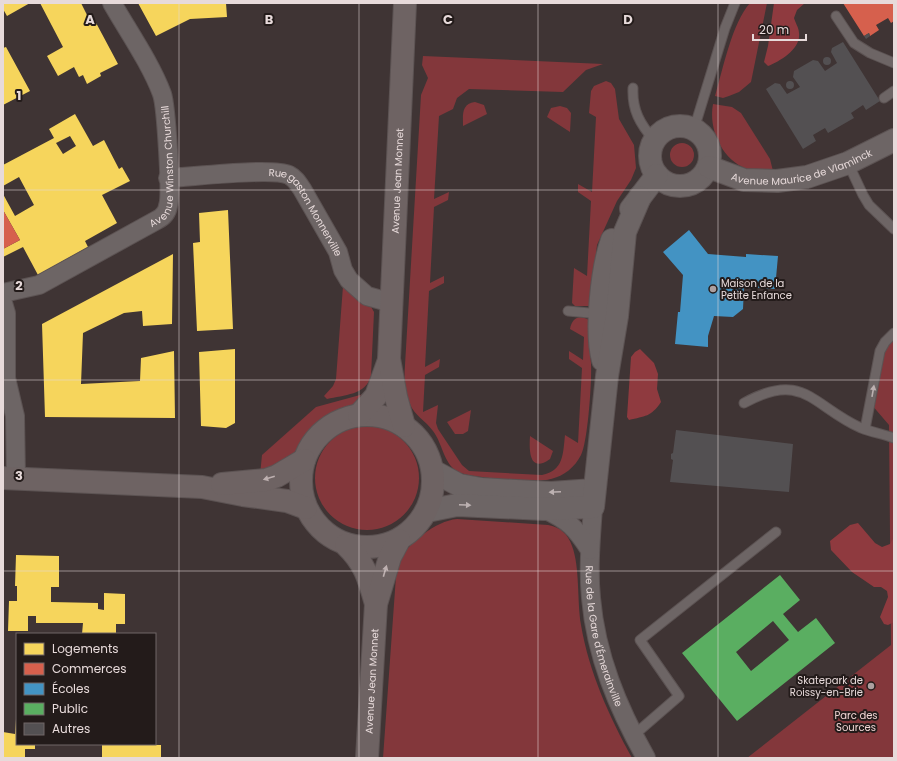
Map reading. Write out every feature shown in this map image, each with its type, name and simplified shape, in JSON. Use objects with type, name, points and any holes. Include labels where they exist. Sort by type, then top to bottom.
[{"type":"main road","name":"Avenue Jean Monnet","points":[[404,426],[396,397],[389,359],[405,3]]},
{"type":"main road","name":"Avenue Jean Monnet","points":[[359,415],[376,396],[389,359]]},
{"type":"main road","points":[[359,415],[382,416],[404,426],[418,438],[428,453],[433,471],[434,484],[427,511],[415,527],[400,540],[382,546],[370,548],[346,545],[329,537],[315,524],[306,508],[301,493],[300,476],[304,460],[312,443],[325,429],[341,420],[359,415]]},
{"type":"main road","points":[[202,487],[266,480],[278,476],[304,460]]},
{"type":"main road","points":[[10,478],[202,487],[242,495],[274,498],[306,508]]},
{"type":"main road","name":"Avenue Jean Monnet","points":[[367,758],[376,604],[390,557],[400,540]]},
{"type":"main road","name":"Avenue Jean Monnet","points":[[346,545],[359,557],[368,578],[376,604]]},
{"type":"street","name":"Avenue Winston Churchill","points":[[3,293],[39,285],[160,218],[166,212],[168,205],[168,178],[164,105],[162,95],[112,3]]},
{"type":"street","points":[[675,126],[694,129],[704,137],[710,148],[709,167],[698,180],[682,186],[671,184],[657,175],[650,158],[654,140],[663,131],[675,126]]},
{"type":"street","name":"Avenue Maurice de Vlaminck","points":[[709,167],[744,180],[777,181],[807,177],[848,163],[894,140]]},
{"type":"street","name":"Rue gaston Monnerville","points":[[168,178],[266,172],[288,175],[296,179],[338,252],[343,270],[349,280],[367,296],[392,304]]},
{"type":"street","points":[[607,376],[601,353],[600,314],[610,245],[616,231],[657,175]]},
{"type":"street","points":[[594,499],[607,376],[617,316],[622,257],[628,223],[640,197]]},
{"type":"street","points":[[3,303],[6,313],[7,385],[14,410],[15,435],[10,478]]},
{"type":"street","points":[[3,415],[12,427],[15,435]]},
{"type":"street","points":[[433,471],[459,485],[481,489],[551,493],[594,499]]},
{"type":"street","points":[[427,511],[457,505],[544,509],[594,499]]},
{"type":"street","name":"Rue de la Gare d'Émerainville","points":[[594,499],[590,550],[591,598],[597,635],[606,670],[634,735],[646,758]]},
{"type":"street","points":[[544,509],[567,520],[579,532],[590,550]]},
{"type":"lane","points":[[694,129],[725,28],[735,3]]},
{"type":"lane","points":[[836,16],[854,43],[870,53],[894,63]]},
{"type":"lane","points":[[633,88],[634,111],[641,124],[654,140]]},
{"type":"lane","points":[[884,98],[894,91]]},
{"type":"lane","points":[[848,163],[866,200],[894,229]]},
{"type":"lane","points":[[568,311],[600,314],[610,309],[614,278],[622,257]]},
{"type":"lane","points":[[865,429],[880,351],[885,342],[894,334]]},
{"type":"lane","points":[[744,403],[762,393],[782,390],[801,391],[865,429],[894,438]]},
{"type":"lane","points":[[634,735],[679,696],[640,640],[776,532]]},
{"type":"green space","points":[[750,3],[767,3],[751,82],[739,92],[729,96],[723,98],[715,96],[733,34],[738,22]]},
{"type":"green space","points":[[423,56],[603,64],[586,70],[563,92],[469,89],[457,98],[453,109],[439,116],[434,199],[449,192],[448,200],[434,207],[430,283],[444,276],[444,283],[429,291],[425,367],[440,359],[439,367],[425,375],[423,412],[438,405],[436,423],[438,429],[462,465],[469,471],[542,475],[555,470],[563,455],[565,435],[578,443],[582,368],[569,359],[569,351],[583,360],[584,337],[570,329],[572,322],[576,318],[585,318],[589,320],[588,336],[591,363],[590,396],[586,437],[581,455],[576,463],[565,473],[556,478],[544,480],[519,480],[489,478],[458,472],[449,464],[433,431],[414,411],[408,399],[405,385],[405,370],[421,95],[428,78],[422,65]]},
{"type":"green space","points":[[606,81],[611,83],[615,89],[619,119],[634,145],[636,168],[631,180],[617,201],[597,245],[590,306],[575,306],[572,303],[574,268],[587,276],[591,201],[578,192],[578,184],[592,192],[596,117],[589,113],[591,91],[594,86]]},
{"type":"green space","points":[[475,102],[484,105],[487,114],[463,126],[463,114],[465,108],[470,103]]},
{"type":"green space","points":[[713,104],[732,107],[741,113],[770,159],[773,171],[751,170],[741,166],[725,153],[715,134],[712,114]]},
{"type":"green space","points":[[560,106],[567,108],[571,113],[570,132],[547,117],[551,108]]},
{"type":"green space","points":[[682,143],[687,144],[693,150],[693,160],[687,166],[682,167],[677,166],[671,160],[670,155],[671,150],[677,144]]},
{"type":"green space","points":[[343,286],[354,297],[370,305],[374,312],[371,376],[364,387],[359,391],[327,399],[324,396],[333,386],[336,379]]},
{"type":"green space","name":"Parc des Sources","points":[[894,333],[894,758],[747,758],[891,645],[889,425],[871,404],[879,357]]},
{"type":"green space","points":[[371,392],[353,406],[335,412],[318,424],[306,437],[298,452],[260,475],[262,455],[316,407]]},
{"type":"green space","points":[[471,410],[468,431],[463,434],[455,434],[447,422]]},
{"type":"green space","points":[[367,426],[387,430],[404,441],[415,458],[419,478],[415,498],[404,515],[387,526],[367,530],[347,526],[330,515],[319,498],[315,478],[319,458],[330,441],[347,430]]},
{"type":"green space","points":[[530,436],[553,451],[550,459],[538,464],[534,462],[530,453]]},
{"type":"green space","points":[[457,519],[548,525],[560,529],[566,535],[575,554],[581,625],[589,660],[615,726],[632,758],[383,758],[397,562],[408,548],[423,534],[440,524]]},
{"type":"shaded area","points":[[774,3],[805,3],[797,10],[794,18],[799,31],[799,39],[797,44],[784,58],[768,66],[764,62],[768,46]]},
{"type":"shaded area","points":[[640,349],[654,363],[658,374],[657,389],[661,402],[654,411],[644,417],[629,420],[627,417],[631,357]]},
{"type":"shaded area","points":[[858,523],[875,543],[882,547],[890,544],[894,537],[894,622],[888,625],[884,624],[880,617],[888,597],[887,591],[881,587],[874,587],[852,572],[831,550],[830,541],[850,525]]},
{"type":"building: Logements","points":[[3,3],[30,3],[7,16],[3,9]]},
{"type":"building: Logements","points":[[40,3],[81,3],[90,21],[94,19],[118,64],[100,73],[101,76],[87,84],[83,75],[79,77],[74,67],[58,76],[47,56],[63,47]]},
{"type":"building: Logements","points":[[138,3],[226,3],[227,17],[190,19],[156,36]]},
{"type":"building: Logements","points":[[6,47],[30,91],[3,105],[3,48]]},
{"type":"building: Logements","points":[[75,114],[93,146],[104,140],[119,169],[122,167],[130,181],[102,195],[117,223],[85,241],[88,247],[38,275],[23,247],[3,257],[3,249],[20,240],[3,210],[3,194],[15,216],[34,205],[19,177],[3,186],[3,165],[54,138],[49,129]],"holes":[[[70,136],[76,146],[63,154],[56,143]]]},
{"type":"building: Logements","points":[[228,210],[233,329],[197,331],[193,243],[200,242],[199,213]]},
{"type":"building: Logements","points":[[173,254],[172,324],[143,326],[142,311],[124,313],[83,333],[81,384],[140,381],[141,358],[174,351],[175,418],[45,417],[42,324]]},
{"type":"building: Logements","points":[[235,349],[235,423],[226,428],[201,426],[199,352]]},
{"type":"building: Logements","points":[[16,555],[59,556],[59,587],[51,587],[51,602],[98,603],[98,609],[104,610],[104,593],[125,594],[125,624],[116,624],[116,633],[82,633],[83,623],[36,623],[36,616],[28,616],[28,631],[8,631],[9,601],[17,601],[17,586],[15,586]]},
{"type":"building: Logements","points":[[16,719],[16,745],[35,745],[35,749],[25,749],[25,758],[3,758],[3,732],[15,734]]},
{"type":"building: Logements","points":[[102,745],[161,745],[161,758],[102,758]]},
{"type":"building: Commerces","points":[[843,3],[894,3],[894,21],[891,23],[888,18],[876,25],[879,30],[870,36],[869,33],[864,36]]},
{"type":"building: Commerces","points":[[3,210],[20,240],[3,249]]},
{"type":"building: Écoles","name":"Maison de la Petite Enfance","points":[[689,230],[708,254],[746,257],[746,254],[778,256],[775,289],[744,287],[743,309],[733,317],[714,316],[708,336],[708,347],[675,344],[678,312],[680,312],[683,275],[663,252]]},
{"type":"building: Public","points":[[780,575],[800,600],[783,614],[798,632],[816,618],[835,643],[737,721],[682,653]],"holes":[[[773,621],[789,640],[751,671],[736,652]]]},
{"type":"building: Autres","points":[[869,33],[870,36],[866,39],[864,36]]},
{"type":"building: Autres","points":[[843,42],[880,101],[866,110],[863,105],[851,113],[854,118],[828,133],[825,128],[813,135],[816,141],[803,149],[766,89],[775,83],[780,84],[787,94],[800,87],[793,77],[794,71],[813,60],[818,61],[825,71],[837,63],[831,52],[832,48]]},
{"type":"building: Autres","points":[[825,57],[829,57],[831,61],[829,65],[825,65],[823,63],[823,59]]},
{"type":"building: Autres","points":[[788,81],[792,81],[794,85],[792,89],[788,89],[786,87],[786,83]]},
{"type":"building: Autres","points":[[676,430],[793,444],[789,492],[670,482],[673,460],[671,459],[671,454],[673,453]]},
{"type":"place","name":"Maison de la Petite Enfance","points":[[713,289]]},
{"type":"place","name":"Skatepark de Roissy-en-Brie","points":[[871,686]]}]
